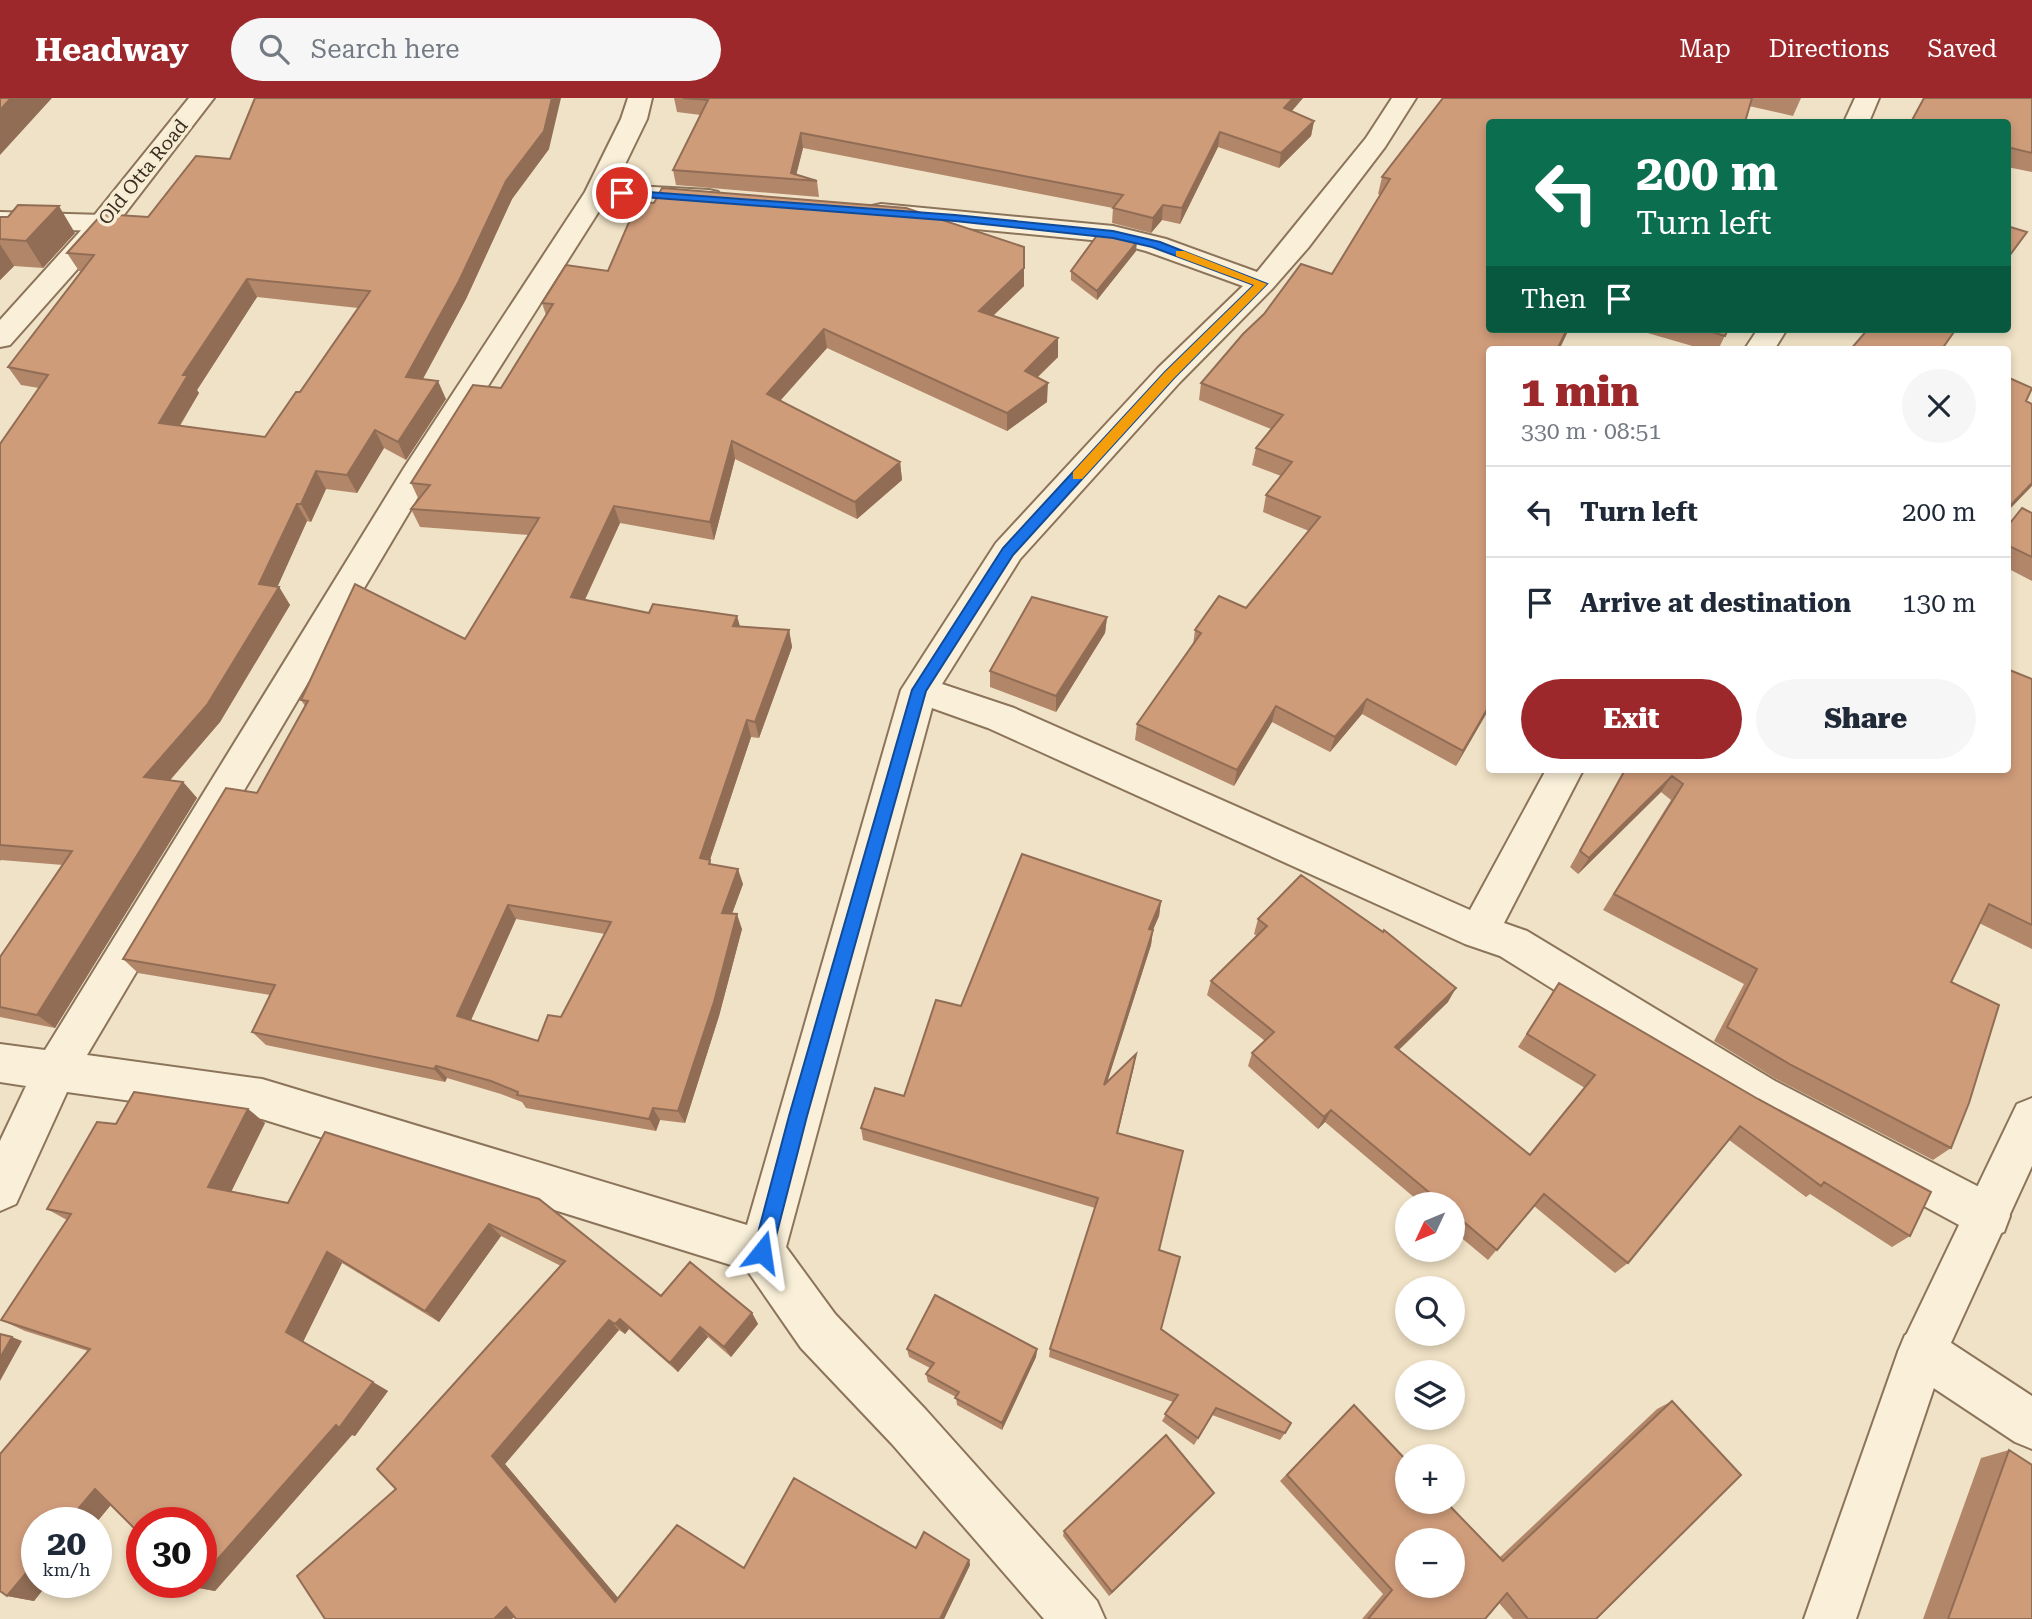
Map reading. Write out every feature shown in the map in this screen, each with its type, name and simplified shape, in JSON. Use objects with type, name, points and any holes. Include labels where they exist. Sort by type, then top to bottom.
[{"type":"street","name":"Old Otta Road","points":[[0,338],[103,223],[202,98]]},
{"type":"street","points":[[0,1189],[55,1071],[407,488],[598,192],[634,119],[640,98]]},
{"type":"street","points":[[762,1252],[919,690],[1008,551],[1169,375],[1262,284],[1376,142],[1404,98]]},
{"type":"street","points":[[1858,119],[1867,98]]},
{"type":"street","points":[[598,192],[733,200]]},
{"type":"street","points":[[857,210],[1113,234],[1156,245],[1262,284]]},
{"type":"street","points":[[0,220],[103,223]]},
{"type":"street","points":[[919,690],[1001,718],[1479,933],[1513,943],[1760,1095],[1988,1216]]},
{"type":"street","points":[[1479,933],[1563,773]]},
{"type":"street","points":[[0,1063],[262,1099],[762,1252],[818,1331],[909,1427],[1079,1619]]},
{"type":"street","points":[[1830,1619],[1922,1352],[2032,1118]]},
{"type":"street","points":[[1922,1352],[2032,1425]]},
{"type":"building","points":[[0,98],[11,98],[0,110]]},
{"type":"building","points":[[255,98],[552,98],[544,131],[506,181],[459,281],[406,377],[438,381],[398,442],[375,430],[347,475],[316,471],[301,504],[297,504],[259,584],[279,587],[207,705],[144,777],[183,782],[37,1015],[0,1007],[0,957],[72,851],[0,845],[0,444],[48,375],[8,367],[94,255],[67,253],[102,214],[148,217],[196,156],[230,159]],"holes":[[[247,279],[370,291],[300,392],[296,392],[265,437],[159,423],[188,375],[183,375]]]},
{"type":"building","points":[[683,98],[1293,98],[1284,108],[1314,121],[1281,153],[1220,132],[1182,208],[1163,205],[1153,218],[1113,208],[1123,195],[801,133],[791,173],[817,181],[673,170],[708,100]]},
{"type":"building","points":[[1443,98],[1752,98],[1746,119],[1486,119],[1486,333],[1565,333],[1559,346],[1486,346],[1486,711],[1463,751],[1367,699],[1335,737],[1276,706],[1237,770],[1137,724],[1201,633],[1195,630],[1219,596],[1246,608],[1320,517],[1266,495],[1292,462],[1256,448],[1283,415],[1201,383],[1264,314],[1301,264],[1332,274],[1390,179],[1382,177]]},
{"type":"building","points":[[1924,98],[2032,98],[2032,153],[2011,148],[2011,119],[1913,119]]},
{"type":"building","points":[[662,188],[906,208],[1024,247],[1024,268],[979,311],[1058,338],[1025,371],[1048,383],[1007,413],[824,329],[767,394],[900,462],[855,502],[732,441],[710,522],[614,506],[571,597],[649,613],[653,604],[737,616],[733,626],[789,630],[755,722],[747,720],[700,858],[710,860],[709,864],[738,869],[722,913],[737,914],[714,1002],[678,1111],[653,1108],[649,1119],[517,1095],[518,1092],[491,1081],[436,1066],[434,1069],[252,1032],[275,985],[123,959],[226,788],[257,793],[308,701],[301,700],[355,584],[465,639],[539,518],[411,509],[430,485],[411,483],[473,385],[501,388],[553,304],[542,303],[566,265],[608,271],[638,201],[654,203]],"holes":[[[508,905],[611,922],[561,1017],[548,1015],[538,1041],[457,1016]]]},
{"type":"building","points":[[18,205],[59,206],[26,241],[0,239],[0,217],[8,217]]},
{"type":"building","points":[[2011,227],[2027,232],[2011,254]]},
{"type":"building","points":[[1098,234],[1137,242],[1097,291],[1071,271]]},
{"type":"building","points":[[1865,333],[1953,333],[1944,346],[1853,346]]},
{"type":"building","points":[[2011,379],[2032,388],[2026,401],[2032,404],[2032,483],[2011,505]]},
{"type":"building","points":[[2022,508],[2032,513],[2032,557],[2011,547],[2011,522]]},
{"type":"building","points":[[1032,597],[1107,617],[1056,696],[990,671]]},
{"type":"building","points":[[2011,671],[2032,679],[2032,925],[1989,904],[1951,982],[1999,1005],[1969,1103],[1951,1148],[1791,1065],[1727,1027],[1757,969],[1614,894],[1683,784],[1672,776],[1589,858],[1580,851],[1623,773],[2011,773]]},
{"type":"building","points":[[1022,854],[1161,901],[1149,929],[1153,930],[1104,1085],[1136,1054],[1117,1133],[1183,1151],[1159,1250],[1180,1257],[1161,1329],[1291,1423],[1285,1433],[1216,1408],[1198,1438],[1165,1414],[1178,1395],[1050,1349],[1098,1198],[861,1128],[875,1088],[904,1096],[936,1000],[961,1006]]},
{"type":"building","points":[[1301,875],[1383,932],[1384,930],[1456,988],[1395,1047],[1530,1155],[1595,1075],[1527,1034],[1559,983],[1758,1099],[1931,1192],[1910,1236],[1824,1182],[1821,1186],[1740,1126],[1628,1263],[1544,1194],[1497,1250],[1465,1223],[1465,1192],[1429,1192],[1331,1110],[1324,1117],[1252,1053],[1274,1032],[1211,981],[1267,926],[1258,919]]},
{"type":"building","points":[[134,1092],[248,1109],[208,1187],[288,1203],[325,1132],[539,1199],[661,1296],[690,1262],[752,1313],[724,1347],[700,1327],[670,1363],[620,1319],[615,1324],[609,1320],[492,1456],[615,1602],[677,1525],[744,1568],[794,1478],[916,1548],[924,1532],[969,1560],[940,1619],[516,1619],[506,1607],[494,1619],[325,1619],[297,1576],[396,1489],[377,1469],[565,1261],[489,1224],[425,1311],[327,1252],[286,1332],[373,1382],[339,1428],[336,1425],[217,1560],[217,1507],[126,1507],[126,1520],[95,1489],[80,1507],[21,1507],[21,1579],[7,1596],[0,1591],[0,1454],[90,1349],[1,1320],[71,1214],[47,1209],[97,1122],[116,1124]]},
{"type":"building","points":[[935,1295],[1037,1349],[1002,1423],[955,1398],[959,1392],[926,1374],[934,1363],[907,1349]]},
{"type":"building","points":[[0,1334],[12,1337],[0,1358]]},
{"type":"building","points":[[1672,1401],[1741,1475],[1596,1619],[1528,1619],[1507,1593],[1485,1619],[1368,1619],[1392,1590],[1287,1475],[1354,1405],[1395,1448],[1395,1514],[1458,1514],[1503,1561]]},
{"type":"building","points":[[1166,1435],[1214,1493],[1112,1592],[1064,1531]]},
{"type":"building","points":[[2009,1450],[2032,1465],[2032,1619],[1948,1619]]},
{"type":"slow traffic","points":[[1077,475],[1169,375],[1262,284],[1180,254]]},
{"type":"route","points":[[622,193],[719,198],[1113,234],[1156,245],[1262,284],[1169,375],[1008,551],[919,690],[762,1252]]}]
